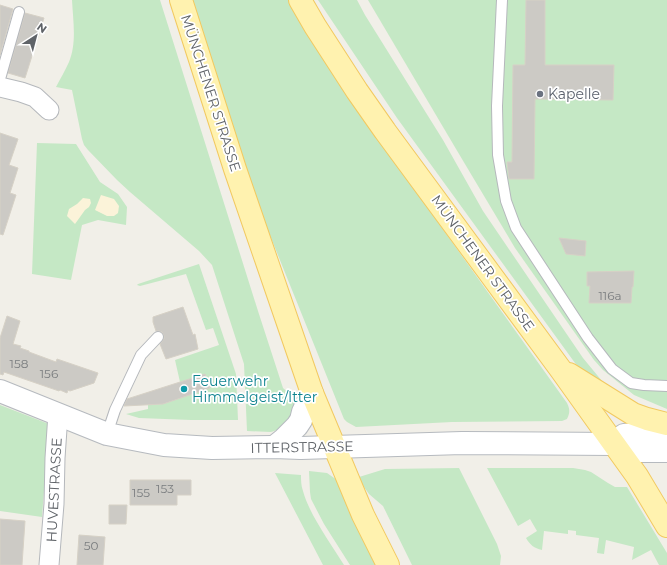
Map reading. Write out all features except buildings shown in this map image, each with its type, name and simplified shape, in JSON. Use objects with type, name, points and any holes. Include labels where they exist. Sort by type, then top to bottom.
[{"type":"main road","name":"MÜNCHENER STRASSE","points":[[182,0],[242,190],[312,393],[363,515],[388,565]]},
{"type":"main road","name":"MÜNCHENER STRASSE","points":[[300,0],[314,26],[365,102],[637,476],[667,526]]},
{"type":"main road","points":[[561,370],[633,414],[647,420],[667,424]]},
{"type":"street","points":[[0,87],[35,97],[49,110]]},
{"type":"street","name":"ITTERSTRASSE","points":[[0,391],[107,434],[164,445],[212,448],[301,448],[462,443],[614,444],[633,450],[667,451]]},
{"type":"street","points":[[274,447],[297,426],[312,393]]},
{"type":"street","name":"HUVESTRASSE","points":[[50,565],[58,414]]},
{"type":"street","points":[[614,444],[624,435],[637,434],[667,438]]},
{"type":"lane","points":[[502,0],[497,106],[498,155],[506,201],[516,228],[588,338],[612,369],[631,383],[667,386]]},
{"type":"lane","points":[[0,79],[19,12]]},
{"type":"lane","points":[[107,434],[115,410],[141,355],[158,337]]},
{"type":"green space","points":[[72,0],[160,0],[283,388],[292,396],[296,411],[286,427],[271,432],[247,431],[244,364],[212,265],[199,251],[117,180],[84,145],[72,90],[56,87],[69,62],[73,47],[74,31]]},
{"type":"green space","points":[[192,0],[288,0],[307,32],[402,172],[567,403],[569,407],[569,415],[567,419],[562,421],[452,422],[356,427],[344,419],[263,218]]},
{"type":"green space","points":[[318,0],[357,0],[443,140],[483,211],[583,358],[602,381],[622,395],[585,374],[575,363],[397,118]]},
{"type":"green space","points":[[368,0],[667,0],[667,409],[634,395],[603,370],[594,360],[515,248]]},
{"type":"green space","points":[[37,143],[76,144],[100,182],[118,194],[127,207],[126,225],[98,220],[82,225],[71,280],[32,274]]},
{"type":"green space","points":[[199,264],[236,374],[238,420],[139,418],[126,414],[148,409],[148,405],[163,404],[210,388],[205,374],[180,382],[175,360],[219,345],[213,328],[206,330],[186,274],[140,286],[137,285]]},
{"type":"green space","points":[[0,405],[49,424],[42,517],[0,511]]},
{"type":"green space","points":[[459,468],[497,544],[501,556],[500,565],[412,565],[383,506],[369,494],[359,477],[385,469]]},
{"type":"green space","points":[[487,468],[573,468],[591,472],[615,487],[627,487],[667,553],[667,565],[659,565],[651,550],[632,560],[634,547],[606,540],[604,554],[597,553],[599,538],[576,535],[576,531],[568,530],[568,534],[544,531],[542,550],[534,547],[526,538],[537,531],[530,519],[518,526]]},
{"type":"green space","points":[[309,471],[327,473],[337,480],[352,516],[376,565],[350,565],[324,524],[311,499]]},
{"type":"green space","points":[[275,473],[301,475],[302,489],[310,509],[344,565],[323,565]]},
{"type":"sand","points":[[101,195],[114,199],[119,206],[118,213],[114,216],[107,216],[95,210]]},
{"type":"sand","points":[[83,198],[90,199],[91,203],[75,224],[67,216],[69,209]]},
{"type":"place","name":"Kapelle","points":[[540,94]]},
{"type":"place","name":"Feuerwehr Himmelgeist/Itter","points":[[184,389]]}]
